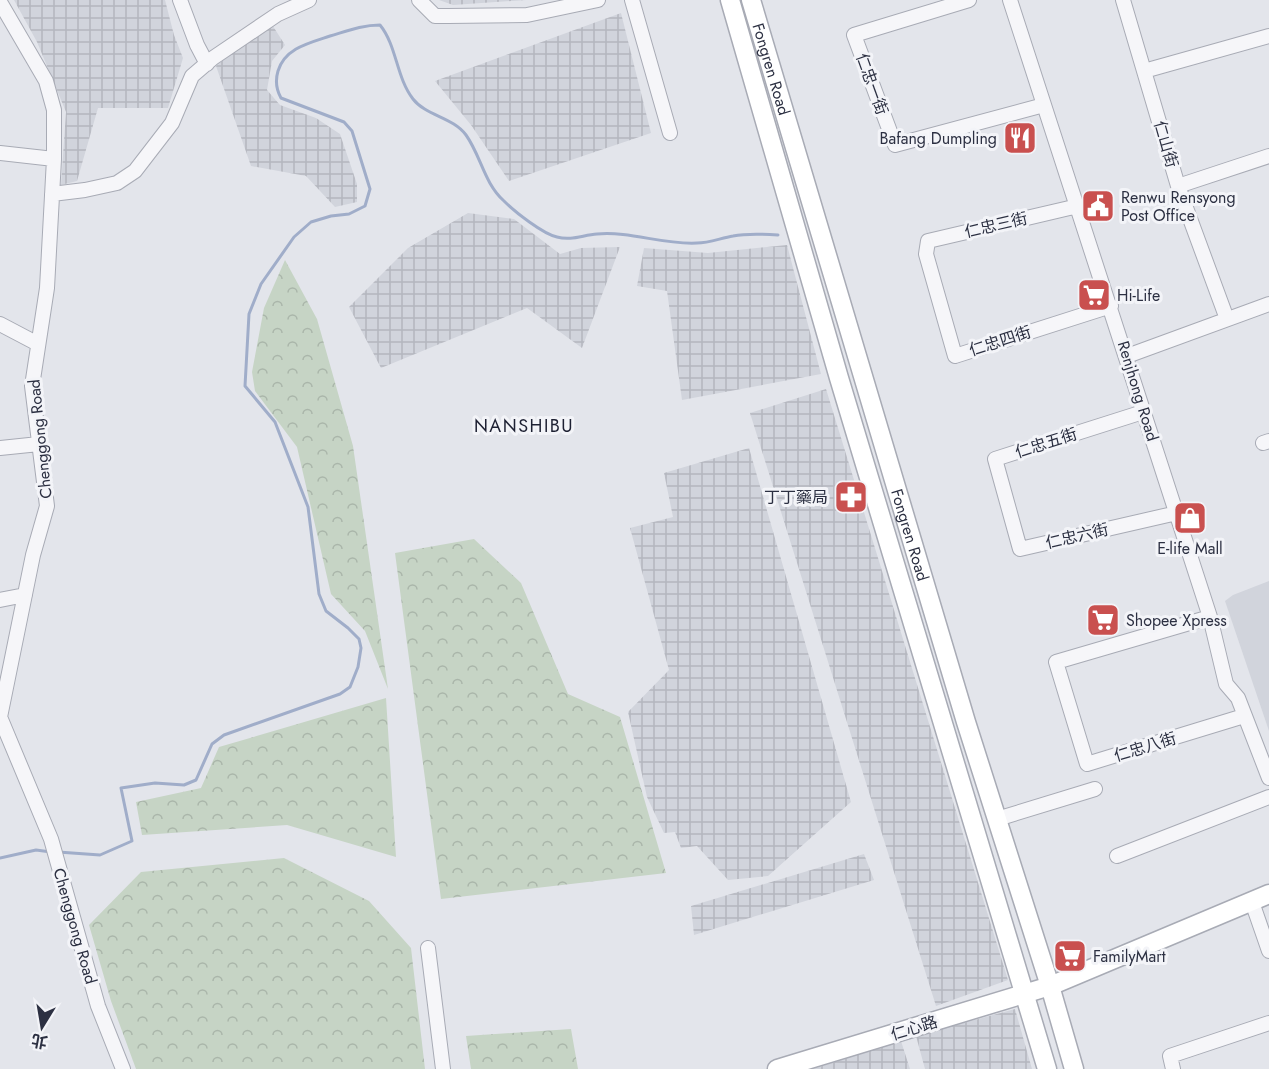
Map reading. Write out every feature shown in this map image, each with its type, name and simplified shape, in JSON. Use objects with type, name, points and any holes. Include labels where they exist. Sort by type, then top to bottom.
[{"type":"main road","name":"Fongren Road","points":[[730,0],[839,378],[1047,1069]]},
{"type":"main road","name":"Fongren Road","points":[[751,0],[956,688],[1074,1069]]},
{"type":"main road","name":"仁心路","points":[[782,1068],[1026,995],[1269,894]]},
{"type":"street","points":[[180,0],[197,45],[207,64]]},
{"type":"street","points":[[52,194],[117,183],[135,171],[172,123],[192,76],[278,14],[309,0]]},
{"type":"street","points":[[419,0],[435,16],[448,16],[527,15],[598,0]]},
{"type":"street","points":[[632,0],[670,133]]},
{"type":"street","name":"仁忠一街","points":[[969,0],[854,35],[895,145],[1044,105]]},
{"type":"street","name":"Renjhong Road","points":[[1010,0],[1210,617],[1226,684],[1238,699],[1269,778]]},
{"type":"street","name":"仁山街","points":[[1123,0],[1178,186],[1227,319]]},
{"type":"street","name":"Chenggong Road","points":[[0,2],[46,81],[54,110],[54,159],[47,288],[32,386],[47,506],[33,555],[0,717],[51,839],[98,1006],[123,1069]]},
{"type":"street","points":[[1144,71],[1269,36]]},
{"type":"street","points":[[0,153],[54,159]]},
{"type":"street","points":[[1178,186],[1269,156]]},
{"type":"street","name":"仁忠三街","points":[[926,254],[928,241],[1078,206]]},
{"type":"street","name":"仁忠四街","points":[[926,254],[955,356],[1111,306]]},
{"type":"street","points":[[1127,356],[1269,304]]},
{"type":"street","points":[[0,324],[38,344]]},
{"type":"street","name":"仁忠五街","points":[[1009,507],[995,459],[1143,412]]},
{"type":"street","points":[[0,448],[39,444]]},
{"type":"street","name":"仁忠六街","points":[[1009,507],[1020,549],[1177,513]]},
{"type":"street","points":[[0,600],[25,595]]},
{"type":"street","name":"仁忠八街","points":[[1210,617],[1056,662],[1087,765],[1244,716]]},
{"type":"street","points":[[997,819],[1095,789]]},
{"type":"street","points":[[1117,856],[1269,797]]},
{"type":"street","points":[[1252,902],[1269,951]]},
{"type":"street","points":[[428,948],[443,1069]]},
{"type":"street","points":[[1173,1069],[1170,1056],[1269,1023]]},
{"type":"shaded area","points":[[14,0],[165,0],[183,58],[168,108],[98,108],[77,181],[61,185],[66,112],[37,42]]},
{"type":"shaded area","points":[[439,0],[526,0],[453,5]]},
{"type":"shaded area","points":[[621,13],[651,133],[509,181],[471,125],[435,81]]},
{"type":"shaded area","points":[[271,23],[285,45],[272,61],[267,90],[280,105],[316,118],[340,134],[357,184],[357,202],[335,207],[306,176],[251,166],[216,66]]},
{"type":"shaded area","points":[[468,213],[514,219],[560,254],[581,248],[620,247],[582,348],[527,308],[381,368],[349,307],[408,248]]},
{"type":"shaded area","points":[[787,245],[821,374],[682,400],[667,291],[637,286],[644,248],[708,253]]},
{"type":"shaded area","points":[[826,389],[1008,980],[936,1006],[750,413]]},
{"type":"shaded area","points":[[749,448],[851,802],[768,876],[728,880],[697,846],[681,848],[675,832],[664,833],[647,797],[628,712],[669,670],[630,528],[673,517],[664,473]]},
{"type":"shaded area","points":[[1269,581],[1269,731],[1225,601],[1233,595]]},
{"type":"shaded area","points":[[864,854],[874,880],[694,935],[691,906]]},
{"type":"shaded area","points":[[1015,1009],[1032,1069],[925,1069],[916,1036]]},
{"type":"shaded area","points":[[901,1041],[910,1069],[813,1069]]},
{"type":"green space","points":[[285,260],[317,319],[353,446],[388,689],[365,631],[331,594],[297,447],[255,391],[252,372],[264,308]]},
{"type":"green space","points":[[474,539],[521,583],[568,694],[620,717],[666,873],[441,899],[395,553]]},
{"type":"green space","points":[[386,698],[396,857],[287,825],[142,835],[136,802],[201,788],[219,747]]},
{"type":"green space","points":[[284,858],[369,901],[411,948],[425,1069],[136,1069],[111,1001],[89,925],[141,872]]},
{"type":"green space","points":[[571,1029],[578,1069],[471,1069],[466,1036]]},
{"type":"waterway","points":[[58,852],[100,855],[132,841],[121,788],[155,783],[184,785],[196,780],[212,744],[224,735],[340,694],[350,687],[358,667],[361,648],[359,639],[326,611],[319,594],[308,507],[275,422],[245,386],[249,314],[261,284],[294,237],[311,222],[349,214],[365,206],[370,189],[352,131],[344,122],[281,98],[276,85],[277,75],[286,57],[306,44],[349,30],[380,25],[386,33],[403,81],[413,99],[418,105],[461,129],[471,143],[497,194],[522,216],[551,235],[567,238],[597,234],[622,234],[684,243],[706,242],[744,234],[778,235]]},
{"type":"waterway","points":[[0,858],[36,850],[51,852]]},
{"type":"place","name":"Bafang Dumpling","points":[[1020,138]]},
{"type":"place","name":"Renwu Rensyong Post Office","points":[[1098,206]]},
{"type":"place","name":"Hi-Life","points":[[1094,295]]},
{"type":"place","name":"丁丁藥局","points":[[851,497]]},
{"type":"place","name":"E-life Mall","points":[[1190,518]]},
{"type":"place","name":"Shopee Xpress","points":[[1103,620]]},
{"type":"place","name":"FamilyMart","points":[[1070,956]]},
{"type":"district","name":"NANSHIBU","points":[[524,426]]}]
